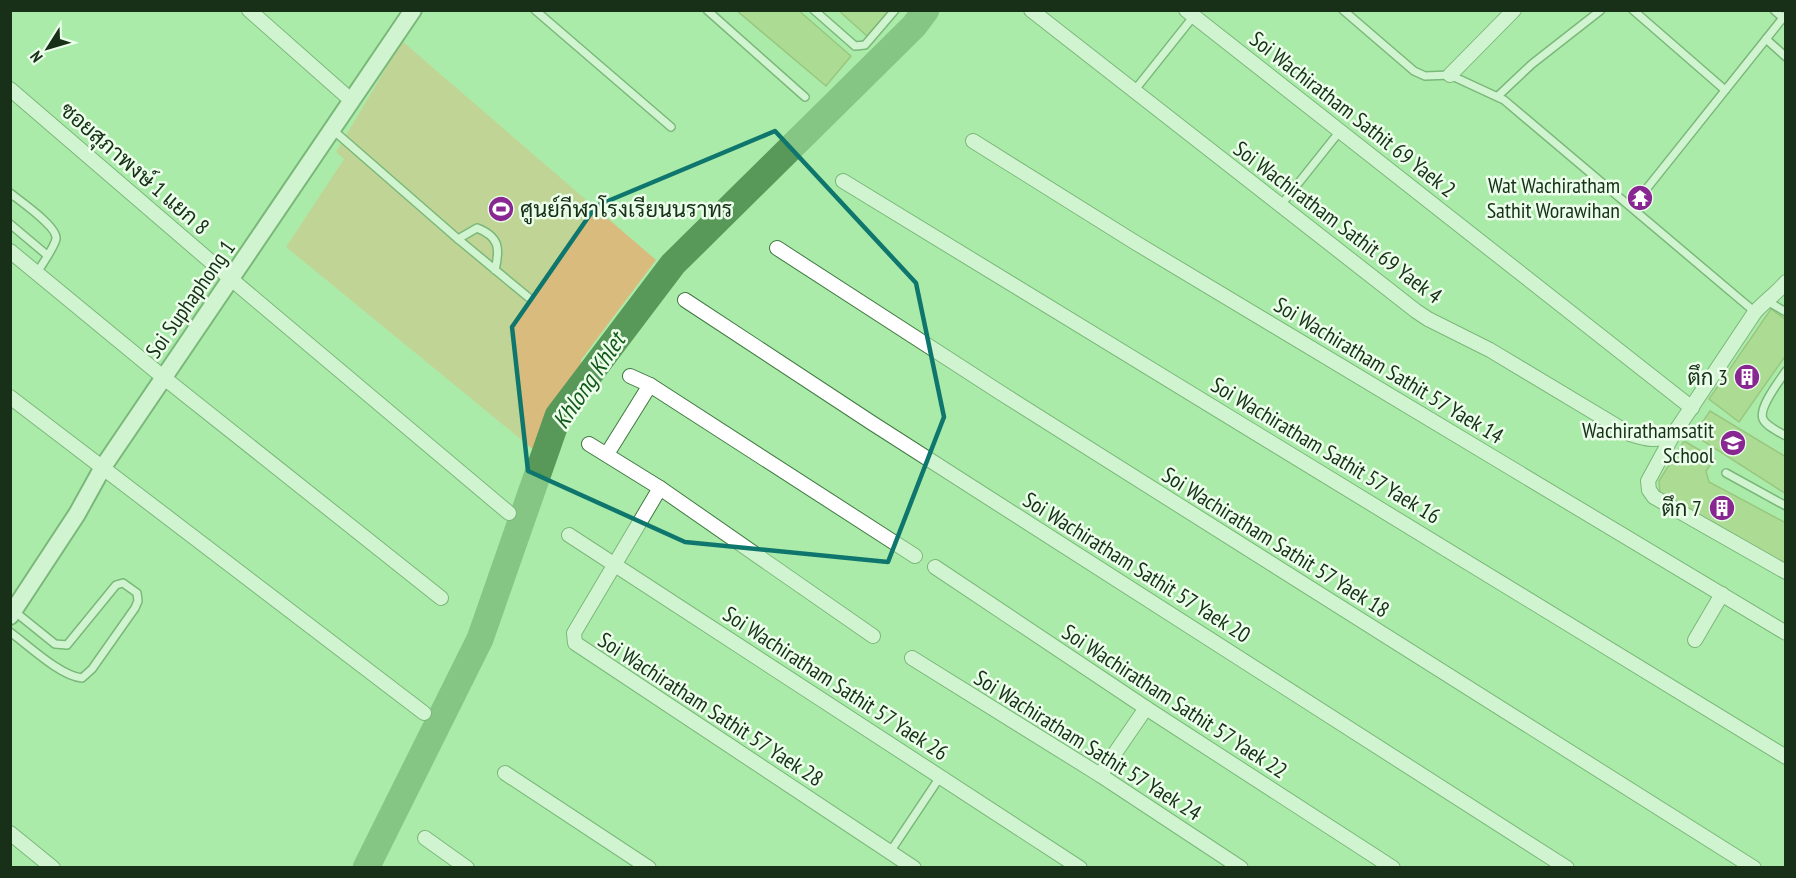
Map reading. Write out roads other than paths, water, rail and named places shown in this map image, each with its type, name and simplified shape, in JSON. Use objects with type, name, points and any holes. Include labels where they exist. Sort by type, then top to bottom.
[{"type":"street","points":[[249,10],[352,101]]},
{"type":"street","name":"Soi Suphaphong 1","points":[[12,614],[77,514],[103,467],[413,10]]},
{"type":"street","name":"Soi Wachiratham Sathit 69 Yaek 4","points":[[1031,10],[1428,319],[1490,350],[1630,434],[1648,440],[1658,440],[1674,435]]},
{"type":"street","points":[[1450,75],[1514,10]]},
{"type":"street","name":"Soi Wachiratham Sathit 69 Yaek 2","points":[[1190,14],[1692,408]]},
{"type":"street","name":"ซอยสุภาพงษ์ 1 แยก 8","points":[[10,89],[509,513]]},
{"type":"street","name":"Soi Wachiratham Sathit 57 Yaek 14","points":[[973,141],[1136,243],[1785,633]]},
{"type":"street","name":"Soi Wachiratham Sathit 57 Yaek 16","points":[[843,181],[1785,757]]},
{"type":"street","name":"Soi Wachiratham Sathit 57 Yaek 18","points":[[777,248],[1001,393],[1754,867]]},
{"type":"street","points":[[10,251],[163,377],[441,597]]},
{"type":"street","points":[[1785,282],[1778,292],[1765,300],[1755,312],[1674,435],[1648,481],[1649,490],[1654,497],[1785,572]]},
{"type":"street","name":"Soi Wachiratham Sathit 57 Yaek 20","points":[[686,300],[872,423],[1567,867]]},
{"type":"street","points":[[630,376],[650,385],[915,556]]},
{"type":"street","points":[[607,454],[650,385]]},
{"type":"street","points":[[10,397],[424,713]]},
{"type":"street","points":[[589,444],[660,488],[873,636]]},
{"type":"street","name":"Soi Wachiratham Sathit 57 Yaek 28","points":[[660,488],[574,633],[575,643],[914,867]]},
{"type":"street","name":"Soi Wachiratham Sathit 57 Yaek 26","points":[[569,535],[1080,867]]},
{"type":"street","name":"Soi Wachiratham Sathit 57 Yaek 22","points":[[935,567],[1146,708],[1394,867]]},
{"type":"street","points":[[1695,640],[1722,594]]},
{"type":"street","name":"Soi Wachiratham Sathit 57 Yaek 24","points":[[912,658],[1100,775],[1241,867]]},
{"type":"street","points":[[1100,775],[1146,708]]},
{"type":"street","points":[[504,773],[649,867]]},
{"type":"street","points":[[10,833],[53,867]]},
{"type":"street","points":[[424,838],[467,867]]},
{"type":"lane","points":[[535,10],[671,127]]},
{"type":"lane","points":[[706,10],[805,97]]},
{"type":"lane","points":[[814,10],[855,46],[860,46],[865,45],[895,10]]},
{"type":"lane","points":[[1343,10],[1414,71],[1425,76],[1450,75],[1498,96],[1755,312]]},
{"type":"lane","points":[[1498,96],[1532,64],[1601,10]]},
{"type":"lane","points":[[1633,10],[1725,90]]},
{"type":"lane","points":[[1632,207],[1784,16],[1774,10]]},
{"type":"lane","points":[[1134,91],[1190,14]]},
{"type":"lane","points":[[1766,39],[1785,57]]},
{"type":"lane","points":[[333,130],[458,240],[528,297]]},
{"type":"lane","points":[[1281,205],[1340,131]]},
{"type":"lane","points":[[10,193],[56,233],[56,239],[37,273]]},
{"type":"lane","points":[[10,224],[47,255]]},
{"type":"lane","points":[[458,240],[477,228],[487,232],[496,244],[498,254],[495,270]]},
{"type":"lane","points":[[1765,300],[1785,312]]},
{"type":"lane","points":[[1785,371],[1765,403],[1762,418],[1785,436]]},
{"type":"lane","points":[[1726,473],[1785,506]]},
{"type":"lane","points":[[10,632],[62,670],[81,678],[92,669],[135,608],[138,601],[137,593],[123,583],[117,585],[74,640],[62,646],[55,644],[12,614]]},
{"type":"lane","points":[[890,852],[941,776]]},
{"type":"waterway","name":"Khlong Khlet","points":[[366,868],[480,639],[558,416],[673,264],[914,26],[926,10]]},
{"type":"place","name":"Wat Wachiratham Sathit Worawihan","points":[[1640,198]]},
{"type":"place","name":"ศูนย์กีฬาโรงเรียนนราทร","points":[[501,209]]},
{"type":"place","name":"ตึก 3","points":[[1747,377]]},
{"type":"place","name":"Wachirathamsatit School","points":[[1733,443]]},
{"type":"place","name":"ตึก 7","points":[[1722,508]]}]
